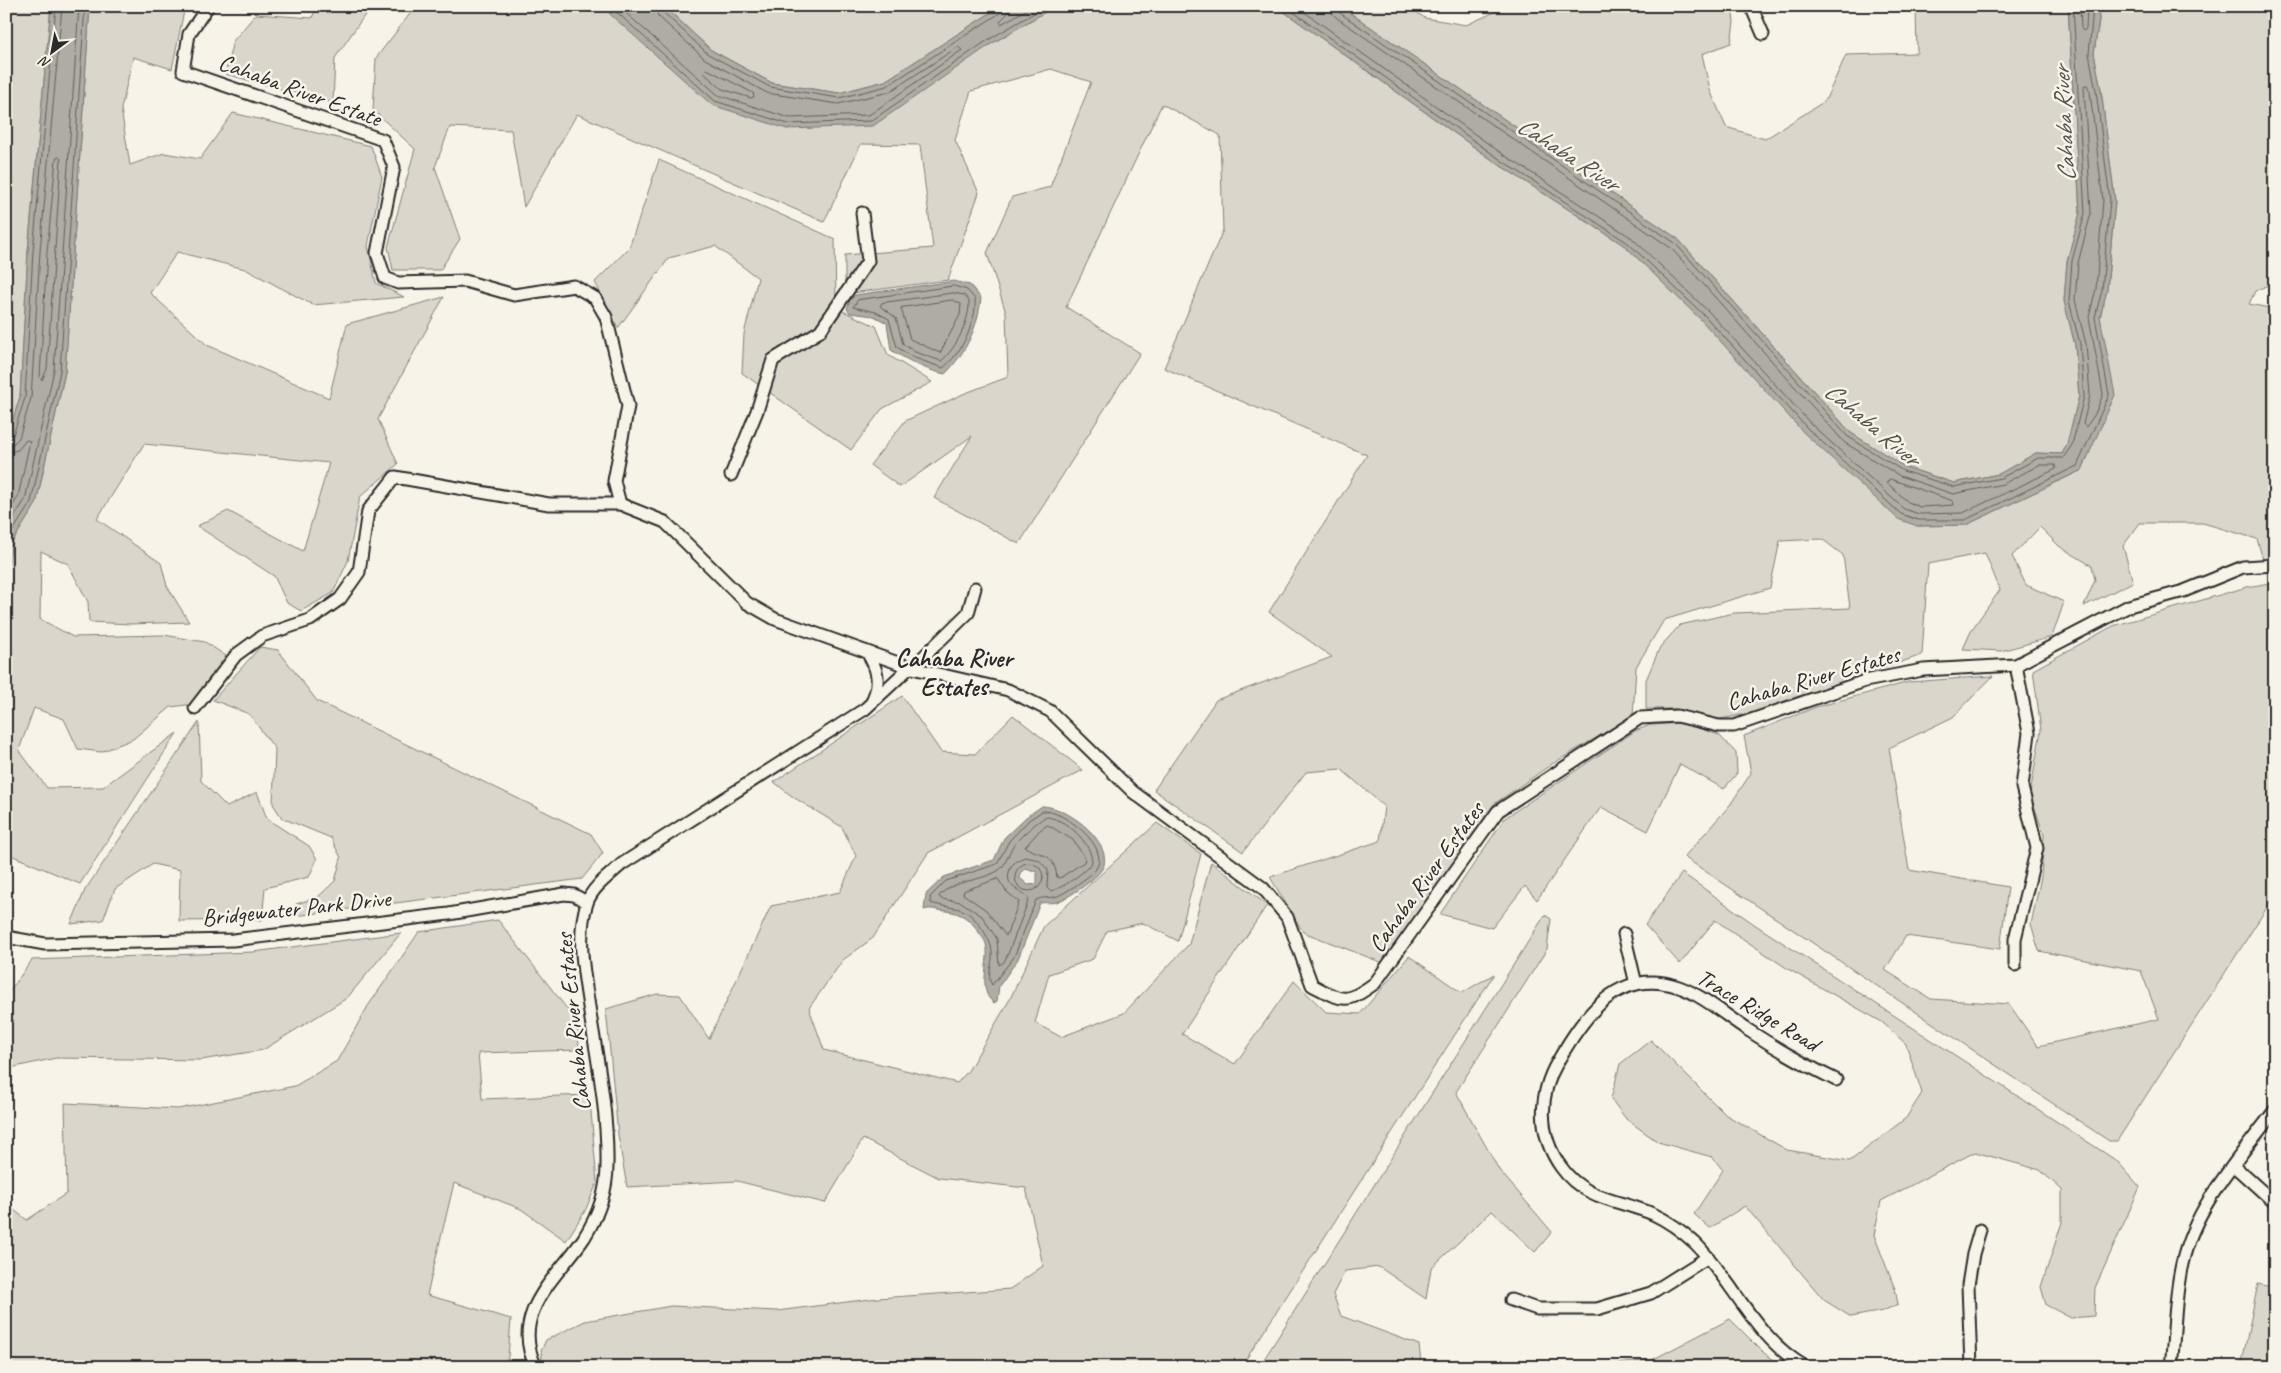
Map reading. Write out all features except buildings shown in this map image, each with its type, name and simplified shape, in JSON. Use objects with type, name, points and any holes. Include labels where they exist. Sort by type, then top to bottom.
[{"type":"street","name":"Cahaba River Estate","points":[[208,6],[189,34],[183,71],[384,140],[394,167],[377,253],[385,278],[398,283],[465,282],[514,295],[574,286],[595,298],[606,317],[628,406],[614,481],[620,504]]},
{"type":"street","points":[[1750,6],[1763,34]]},
{"type":"street","points":[[731,475],[758,412],[773,360],[820,331],[868,261],[862,213]]},
{"type":"street","name":"Cahaba River Estates","points":[[195,708],[236,655],[262,636],[310,620],[340,599],[359,572],[368,510],[396,477],[549,504],[620,504],[665,522],[747,603],[775,619],[911,667],[1008,690],[1050,711],[1133,792],[1264,888],[1287,917],[1312,984],[1339,999],[1355,998],[1375,983],[1498,811],[1640,718],[1677,716],[1718,726],[1734,726],[1865,680],[1932,669],[2016,665],[2129,606],[2184,591],[2243,567],[2275,565]]},
{"type":"street","points":[[911,667],[968,612],[974,588]]},
{"type":"street","points":[[867,652],[878,674],[878,687],[873,698]]},
{"type":"street","points":[[2015,966],[2015,939],[2038,848],[2022,787],[2029,733],[2016,665]]},
{"type":"street","name":"Cahaba River Estates","points":[[536,1367],[528,1345],[530,1319],[551,1280],[585,1236],[593,1221],[602,1201],[607,1170],[602,1098],[583,952],[583,922],[587,902],[592,892],[622,864],[857,714],[873,698],[911,667]]},
{"type":"street","name":"Bridgewater Park Drive","points":[[6,937],[19,941],[45,944],[233,940],[449,914],[564,894],[574,895],[587,902]]},
{"type":"street","points":[[1624,934],[1636,984]]},
{"type":"street","name":"Trace Ridge Road","points":[[1806,1367],[1781,1350],[1764,1334],[1694,1242],[1653,1214],[1604,1200],[1582,1188],[1562,1168],[1547,1139],[1543,1105],[1546,1086],[1554,1067],[1591,1010],[1611,994],[1636,984],[1659,983],[1678,987],[1691,993],[1792,1058],[1836,1080]]},
{"type":"street","points":[[2171,1367],[2176,1296],[2182,1261],[2200,1217],[2275,1110]]},
{"type":"street","points":[[2234,1166],[2275,1203]]},
{"type":"street","points":[[1971,1367],[1968,1285],[1973,1254],[1980,1230]]},
{"type":"street","points":[[1511,1300],[1537,1309],[1597,1309],[1651,1293],[1708,1258]]},
{"type":"shaded area","points":[[6,6],[51,6],[28,251],[20,397],[6,441]]},
{"type":"shaded area","points":[[90,6],[185,6],[172,69],[133,57],[121,109],[130,165],[164,153],[200,159],[233,113],[371,146],[382,177],[368,246],[376,283],[404,297],[313,305],[245,269],[177,252],[150,293],[207,345],[329,398],[347,324],[444,297],[378,419],[398,464],[360,497],[348,561],[333,593],[301,611],[287,603],[274,576],[197,526],[228,511],[303,551],[329,463],[144,444],[97,519],[161,563],[167,586],[189,622],[130,624],[89,622],[88,602],[68,564],[41,551],[40,619],[73,637],[164,635],[205,642],[229,658],[194,704],[171,707],[133,739],[101,752],[78,749],[64,719],[34,708],[19,750],[47,788],[103,787],[177,733],[80,884],[6,853],[6,586],[11,544],[36,504],[65,372]]},
{"type":"shaded area","points":[[317,6],[371,6],[335,58],[333,103],[225,74],[233,41],[256,14],[312,18]]},
{"type":"shaded area","points":[[416,6],[604,6],[612,16],[787,129],[991,44],[1055,6],[1276,6],[1498,164],[1625,246],[1917,526],[1966,525],[2082,470],[2097,432],[2105,420],[2106,354],[2100,317],[2107,290],[2115,201],[2101,90],[2094,53],[2099,20],[2098,6],[2275,6],[2275,105],[2269,123],[2275,127],[2275,282],[2255,291],[2249,304],[2275,309],[2275,559],[2263,560],[2257,539],[2203,523],[2140,523],[2123,546],[2133,582],[2084,606],[2095,580],[2092,566],[2059,546],[2040,527],[2012,556],[2026,585],[2064,602],[2052,637],[2001,651],[1963,649],[1972,629],[2000,590],[1985,553],[1928,564],[1922,655],[1747,714],[1715,720],[1676,709],[1646,709],[1646,680],[1660,647],[1680,625],[1734,613],[1850,608],[1843,555],[1822,539],[1780,541],[1770,588],[1664,620],[1636,667],[1633,716],[1552,764],[1494,804],[1383,963],[1303,932],[1270,877],[1380,841],[1384,806],[1341,769],[1306,772],[1243,852],[1154,790],[1216,700],[1332,657],[1269,612],[1367,455],[1164,368],[1223,230],[1220,135],[1162,104],[1066,307],[1140,353],[1019,544],[934,498],[972,436],[900,487],[870,465],[905,421],[963,394],[1008,377],[1006,313],[987,253],[1012,197],[1050,187],[1091,82],[1051,69],[971,91],[955,140],[979,193],[948,280],[845,294],[845,255],[933,248],[920,145],[861,144],[824,222],[577,114],[524,207],[511,130],[450,127],[435,167],[460,239],[440,270],[393,270],[388,247],[415,149],[373,110],[376,58]]},
{"type":"shaded area","points":[[664,6],[1001,6],[885,81],[839,93],[772,83],[711,50]]},
{"type":"shaded area","points":[[1340,6],[1406,6],[1425,18],[1466,25],[1508,6],[1732,6],[1734,22],[1731,43],[1702,54],[1710,90],[1726,127],[1765,139],[1825,101],[1846,55],[1917,53],[1916,9],[1874,6],[2068,6],[2080,213],[2067,261],[2064,301],[2075,345],[2079,396],[2067,444],[2062,454],[2036,453],[1999,474],[1954,483],[1905,467],[1851,433],[1678,239]]},
{"type":"shaded area","points":[[659,160],[835,239],[836,308],[876,326],[888,355],[932,382],[882,409],[851,450],[742,373],[744,334],[758,278],[715,246],[669,258],[618,328],[595,282],[629,248]]},
{"type":"shaded area","points":[[2275,582],[2275,895],[2117,1141],[2109,1141],[1684,857],[1730,805],[1751,773],[1744,736],[1816,707],[1909,682],[1993,676],[1953,717],[1889,748],[1909,870],[2008,887],[2000,949],[1906,936],[1885,970],[1931,999],[2009,1004],[2038,1046],[2159,1019],[2141,971],[2039,951],[2031,924],[2041,877],[2044,835],[2030,794],[2041,730],[2033,670],[2113,626],[2247,587]]},
{"type":"shaded area","points":[[260,647],[278,650],[317,701],[591,834],[603,853],[582,879],[287,917],[296,904],[318,897],[335,881],[341,858],[331,838],[282,818],[273,804],[275,749],[249,714],[213,700]]},
{"type":"shaded area","points":[[902,696],[941,752],[975,754],[1013,715],[1083,770],[928,853],[873,938],[843,960],[809,1008],[824,1050],[957,1083],[968,1071],[1010,999],[1044,926],[1157,823],[1201,854],[1178,941],[1143,923],[1107,931],[1093,959],[1049,974],[1035,1023],[1061,1037],[1124,1013],[1189,944],[1211,862],[1267,905],[1182,1034],[1235,1064],[1294,981],[1326,1012],[1360,1014],[1409,956],[1462,993],[1494,974],[1241,1367],[543,1367],[541,1351],[546,1340],[585,1321],[671,1306],[777,1311],[878,1298],[1010,1289],[1043,1266],[1026,1188],[939,1178],[863,1139],[825,1203],[737,1181],[627,1187],[618,1135],[606,1009],[657,994],[680,995],[709,1039],[771,906],[840,892],[856,856],[842,827],[793,797],[774,782]]},
{"type":"shaded area","points":[[199,722],[201,781],[227,807],[257,792],[267,819],[309,846],[317,859],[309,877],[265,888],[262,920],[179,921],[180,870],[153,864],[115,889],[103,920],[71,924],[85,890]]},
{"type":"shaded area","points":[[1683,723],[1719,735],[1736,753],[1737,773],[1724,789],[1680,764],[1648,831],[1601,807],[1537,900],[1525,886],[1492,928],[1440,914],[1505,818],[1635,731],[1650,725]]},
{"type":"shaded area","points":[[1682,873],[1754,924],[2117,1161],[2140,1187],[2095,1288],[2094,1316],[2071,1318],[2046,1305],[2041,1287],[2062,1222],[2062,1190],[2040,1170],[1975,1152],[1881,1201],[1874,1235],[1895,1289],[1898,1304],[1883,1311],[1851,1317],[1824,1300],[1745,1206],[1710,1228],[1694,1214],[1723,1170],[1712,1157],[1658,1142],[1626,1119],[1611,1099],[1620,1064],[1651,1040],[1726,1115],[1787,1150],[1850,1161],[1906,1118],[1922,1093],[1906,1044],[1882,1022],[1788,969],[1715,920],[1680,964],[1645,925]]},
{"type":"shaded area","points":[[1545,915],[1551,919],[1547,949],[1456,1092],[1499,1170],[1552,1232],[1535,1252],[1492,1211],[1431,1268],[1426,1299],[1379,1267],[1345,1271],[1333,1294],[1341,1316],[1419,1345],[1421,1363],[1475,1367],[1259,1367]]},
{"type":"shaded area","points":[[498,920],[578,1023],[579,1050],[478,1053],[482,1099],[588,1095],[597,1183],[585,1211],[566,1241],[521,1209],[454,1183],[427,1295],[511,1319],[508,1357],[502,1367],[6,1367],[6,1204],[27,1220],[67,1193],[65,1103],[178,1109],[295,1086],[337,1061],[368,1006],[419,932]]},
{"type":"shaded area","points":[[401,933],[347,998],[263,1050],[201,1060],[56,1058],[6,1069],[6,996],[32,960],[253,952]]},
{"type":"shaded area","points":[[2258,1284],[2275,1288],[2275,1367],[2241,1367]]},
{"type":"shaded area","points":[[1730,1319],[1764,1353],[1784,1367],[1588,1367],[1652,1360]]},
{"type":"water","points":[[51,6],[90,6],[65,372],[36,504],[11,544],[6,586],[6,441],[20,397],[28,251]]},
{"type":"water","points":[[604,6],[664,6],[711,50],[772,83],[839,93],[885,81],[1001,6],[1055,6],[991,44],[873,126],[787,129],[712,105],[612,16]]},
{"type":"water","points":[[1276,6],[1340,6],[1678,239],[1851,433],[1905,467],[1954,483],[1999,474],[2036,453],[2062,454],[2067,444],[2079,396],[2075,345],[2064,301],[2067,261],[2080,213],[2068,6],[2098,6],[2099,20],[2094,53],[2101,90],[2115,201],[2107,290],[2100,317],[2115,395],[2082,470],[1966,525],[1917,526],[1898,519],[1804,433],[1701,320],[1625,246],[1498,164]]},
{"type":"water","points":[[954,281],[970,285],[981,298],[977,319],[970,339],[959,357],[945,374],[917,365],[891,350],[887,323],[874,316],[850,313],[847,309],[850,300],[855,295]]},
{"type":"water","points":[[1042,806],[1062,811],[1084,825],[1093,834],[1100,844],[1104,855],[1104,865],[1097,875],[1070,895],[1057,902],[1040,903],[1018,959],[999,986],[997,1001],[994,1003],[986,991],[987,951],[985,940],[972,923],[957,913],[932,909],[924,910],[926,894],[944,877],[994,860],[1004,838],[1026,817]],"holes":[[[1026,868],[1037,872],[1037,884],[1028,885],[1020,878],[1021,872]]]},
{"type":"district","name":"Cahaba River Estates","points":[[954,672]]},
{"type":"water label","name":"Cahaba River","points":[[2064,124]]},
{"type":"water label","name":"Cahaba River","points":[[1568,154]]},
{"type":"water label","name":"Cahaba River","points":[[1872,424]]}]
